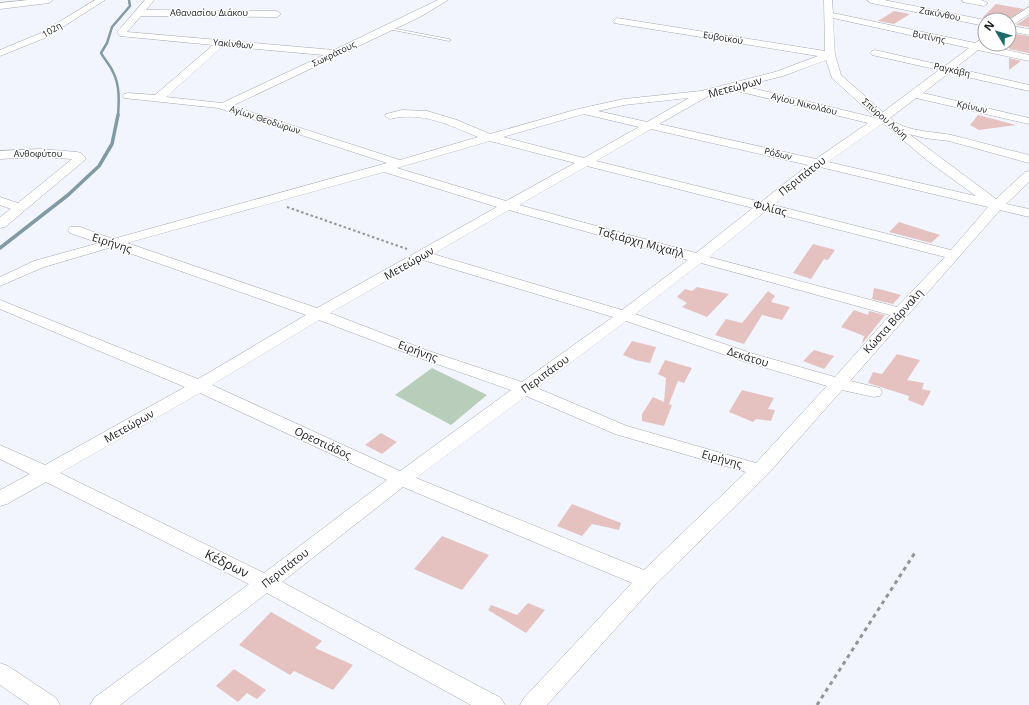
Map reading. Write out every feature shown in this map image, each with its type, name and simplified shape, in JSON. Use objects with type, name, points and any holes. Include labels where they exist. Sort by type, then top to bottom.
[{"type":"street","points":[[0,6],[48,0]]},
{"type":"street","name":"102η","points":[[0,53],[44,35],[102,0]]},
{"type":"street","points":[[140,13],[150,0]]},
{"type":"street","name":"Σωκράτους","points":[[223,106],[257,92],[420,14],[444,0]]},
{"type":"street","name":"Σπύρου Λούη","points":[[828,0],[830,15],[830,55],[836,76],[884,122],[997,205]]},
{"type":"street","name":"Ζακύνθου","points":[[871,0],[977,21]]},
{"type":"street","points":[[966,0],[984,3]]},
{"type":"street","points":[[1017,18],[1029,10]]},
{"type":"street","name":"Αθανασίου Διάκου","points":[[140,13],[277,14]]},
{"type":"street","name":"Υακίνθων","points":[[140,13],[122,32],[123,34],[128,36],[337,53]]},
{"type":"street","name":"Βυτίνης","points":[[830,15],[977,43]]},
{"type":"street","name":"Ευβοϊκού","points":[[617,21],[830,55]]},
{"type":"street","points":[[1017,30],[1029,32]]},
{"type":"street","points":[[158,98],[221,43]]},
{"type":"street","name":"Περιπάτου","points":[[102,705],[401,479],[624,316],[818,163],[884,122],[915,94],[977,46]]},
{"type":"street","name":"Βυτίνης","points":[[1008,52],[1029,58]]},
{"type":"street","name":"Ραγκάβη","points":[[875,53],[1029,88]]},
{"type":"street","name":"Μετεώρων","points":[[0,499],[199,386],[318,314],[708,92],[779,74],[830,55]]},
{"type":"street","name":"Αγίου Νικολάου","points":[[731,86],[884,122],[925,135],[939,136],[1029,159]]},
{"type":"street","points":[[0,282],[39,264],[269,201],[582,111],[624,102],[708,92]]},
{"type":"street","name":"Κρίνων","points":[[915,94],[1029,120]]},
{"type":"street","name":"Αγίων Θεοδώρων","points":[[128,96],[223,106],[399,163]]},
{"type":"street","name":"Ρόδων","points":[[582,111],[818,163],[1029,213]]},
{"type":"street","name":"Φιλίας","points":[[390,116],[405,112],[429,115],[488,137],[954,255]]},
{"type":"street","name":"Ανθοφύτου","points":[[0,155],[40,153],[77,156],[80,158],[77,162],[19,207]]},
{"type":"street","name":"Ταξιάρχη Μιχαήλ","points":[[384,168],[508,206],[900,313]]},
{"type":"street","name":"Κώστα Βάρναλη","points":[[532,705],[647,580],[760,470],[807,420],[837,384],[954,255],[997,205],[1029,175]]},
{"type":"street","points":[[0,201],[19,207]]},
{"type":"street","points":[[0,224],[19,207]]},
{"type":"street","name":"Ειρήνης","points":[[76,230],[318,314],[420,353],[525,388],[621,430],[760,470]]},
{"type":"street","name":"Δεκάτου","points":[[422,255],[624,316],[722,349],[837,384],[874,392]]},
{"type":"street","name":"Ορεστιάδος","points":[[0,304],[199,386],[401,479],[647,580]]},
{"type":"street","name":"Κέδρων","points":[[0,451],[266,582],[493,705]]},
{"type":"street","points":[[0,673],[48,705]]},
{"type":"lane","points":[[388,28],[449,40]]},
{"type":"path","points":[[269,201],[422,255]]},
{"type":"path","points":[[817,705],[916,551]]},
{"type":"green space","points":[[432,368],[487,395],[451,425],[395,395]]},
{"type":"building","points":[[996,4],[1024,9],[1017,14],[1017,12],[988,12]]},
{"type":"building","points":[[894,11],[910,14],[894,24],[878,21]]},
{"type":"building","points":[[1029,16],[1029,27],[1017,24]]},
{"type":"building","points":[[1017,34],[1029,36],[1029,53],[1017,51]]},
{"type":"building","points":[[1009,58],[1021,61],[1009,70]]},
{"type":"building","points":[[978,115],[1016,125],[979,130],[970,125]]},
{"type":"building","points":[[899,222],[940,235],[931,243],[889,232]]},
{"type":"building","points":[[813,244],[835,250],[828,260],[824,259],[811,279],[793,273]]},
{"type":"building","points":[[697,287],[729,294],[707,317],[682,307],[687,303],[677,297],[685,289],[692,291]]},
{"type":"building","points":[[874,288],[901,295],[893,304],[872,299]]},
{"type":"building","points":[[768,291],[775,296],[771,302],[790,307],[782,320],[762,315],[744,344],[715,335],[726,319],[742,323]]},
{"type":"building","points":[[854,310],[868,315],[869,311],[885,315],[862,344],[864,336],[841,327]]},
{"type":"building","points":[[632,341],[656,347],[650,363],[635,360],[623,355]]},
{"type":"building","points":[[814,350],[834,356],[824,369],[803,361]]},
{"type":"building","points":[[897,354],[920,360],[907,380],[924,383],[922,389],[931,391],[923,406],[908,400],[909,396],[868,383],[873,372],[882,374]]},
{"type":"building","points":[[665,360],[692,368],[684,383],[678,381],[669,404],[672,405],[664,426],[642,421],[642,414],[653,397],[664,402],[666,378],[658,374]]},
{"type":"building","points":[[742,390],[774,398],[768,409],[775,410],[771,421],[756,419],[753,422],[729,412]]},
{"type":"building","points":[[381,433],[397,442],[382,454],[365,445]]},
{"type":"building","points":[[572,504],[621,523],[619,530],[592,524],[582,536],[557,526]]},
{"type":"building","points":[[442,536],[489,555],[462,590],[414,569]]},
{"type":"building","points":[[528,603],[545,610],[526,633],[488,610],[491,605],[517,615]]},
{"type":"building","points":[[271,612],[322,641],[315,648],[353,665],[333,690],[294,671],[290,675],[239,645]]},
{"type":"building","points":[[234,669],[266,690],[257,699],[247,693],[238,702],[216,686]]},
{"type":"waterway","points":[[118,116],[119,99],[117,82],[112,69],[101,53],[107,43],[112,27],[130,6],[129,0]]},
{"type":"waterway","points":[[0,248],[68,195],[99,166],[112,144],[118,115]]}]
